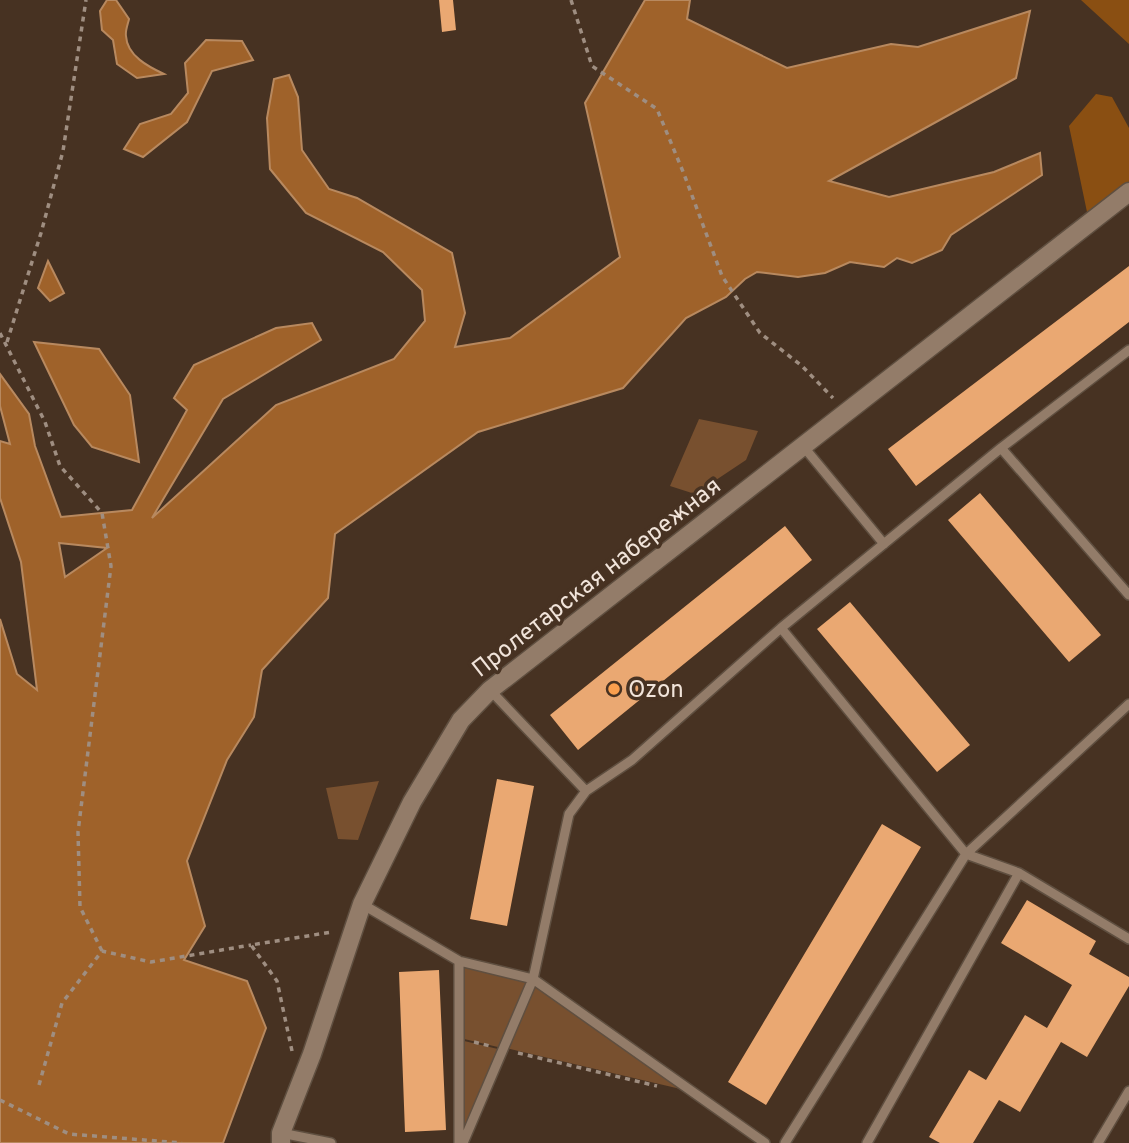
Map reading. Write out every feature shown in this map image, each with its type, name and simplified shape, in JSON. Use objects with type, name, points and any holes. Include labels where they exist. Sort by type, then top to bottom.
[{"type":"street","name":"Пролетарская набережная","points":[[281,1138],[362,904],[412,802],[461,720],[490,690],[1129,192]]},
{"type":"lane","points":[[461,1143],[533,979],[569,814],[586,791],[632,760],[781,628],[1001,448],[1129,350]]},
{"type":"lane","points":[[803,446],[884,544]]},
{"type":"lane","points":[[1001,448],[1129,595]]},
{"type":"lane","points":[[781,628],[966,854],[1019,873],[1129,939]]},
{"type":"lane","points":[[490,690],[586,791]]},
{"type":"lane","points":[[785,1143],[966,854],[1129,705]]},
{"type":"lane","points":[[867,1143],[1019,873]]},
{"type":"lane","points":[[362,904],[459,961],[533,979],[765,1143]]},
{"type":"lane","points":[[459,961],[461,1143]]},
{"type":"lane","points":[[1098,1143],[1129,1091]]},
{"type":"lane","points":[[281,1138],[331,1143]]},
{"type":"path","points":[[6,343],[41,233],[63,151],[86,0]]},
{"type":"path","points":[[571,0],[592,66],[657,109],[722,276],[752,322],[760,333],[802,366],[834,399]]},
{"type":"path","points":[[0,333],[45,422],[60,466],[102,513],[111,566],[78,832],[80,907],[102,951]]},
{"type":"path","points":[[102,951],[151,961],[353,929]]},
{"type":"path","points":[[251,945],[277,981],[293,1055]]},
{"type":"path","points":[[39,1085],[62,1003],[102,951]]},
{"type":"path","points":[[459,1039],[664,1088]]},
{"type":"path","points":[[0,1100],[69,1133],[182,1143]]},
{"type":"shaded area","points":[[107,0],[116,0],[129,19],[126,36],[130,49],[146,64],[164,74],[137,78],[117,64],[113,40],[102,30],[100,11]]},
{"type":"shaded area","points":[[645,0],[690,0],[687,19],[787,68],[891,44],[918,47],[1030,11],[1016,78],[829,181],[889,197],[994,172],[1040,153],[1042,175],[951,235],[942,250],[912,263],[897,258],[884,267],[850,262],[825,273],[798,277],[757,272],[726,297],[686,318],[623,388],[478,432],[335,534],[328,598],[262,670],[254,717],[227,760],[187,861],[205,926],[184,960],[247,981],[266,1028],[223,1143],[0,1143],[0,619],[17,674],[37,690],[21,562],[0,498],[0,441],[10,444],[0,406],[0,374],[29,414],[35,446],[61,517],[132,510],[187,410],[174,398],[194,365],[276,328],[312,323],[321,340],[223,399],[152,518],[276,405],[394,359],[425,321],[422,290],[383,252],[306,213],[270,169],[267,118],[274,79],[289,75],[298,97],[302,150],[329,189],[357,198],[452,253],[465,313],[455,347],[510,338],[620,257],[585,103]],"holes":[[[59,543],[107,548],[65,577]]]},
{"type":"shaded area","points":[[1081,0],[1129,0],[1129,44]]},
{"type":"shaded area","points":[[206,40],[242,41],[253,60],[212,71],[187,122],[143,157],[124,149],[140,124],[171,114],[188,93],[185,63]]},
{"type":"shaded area","points":[[1096,94],[1112,97],[1129,128],[1129,185],[1087,212],[1069,126]]},
{"type":"shaded area","points":[[48,261],[64,293],[50,301],[38,288]]},
{"type":"shaded area","points":[[34,342],[99,349],[130,395],[139,462],[92,447],[74,425]]},
{"type":"shaded area","points":[[699,419],[758,431],[746,460],[695,494],[670,486]]},
{"type":"shaded area","points":[[379,781],[358,840],[338,839],[326,788]]},
{"type":"shaded area","points":[[460,962],[531,981],[502,1048],[460,1038]]},
{"type":"shaded area","points":[[533,982],[689,1091],[506,1048]]},
{"type":"shaded area","points":[[460,1040],[502,1050],[461,1142]]},
{"type":"building","points":[[439,0],[453,0],[456,30],[442,32]]},
{"type":"building","points":[[1129,266],[1129,322],[916,486],[888,449]]},
{"type":"building","points":[[980,493],[1101,635],[1069,662],[948,520]]},
{"type":"building","points":[[785,526],[812,560],[578,750],[550,715]]},
{"type":"building","points":[[850,602],[970,745],[937,772],[817,629]]},
{"type":"building","points":[[497,779],[534,786],[507,926],[470,919]]},
{"type":"building","points":[[882,824],[921,847],[766,1105],[728,1082]]},
{"type":"building","points":[[1027,900],[1096,941],[1089,954],[1129,977],[1129,986],[1087,1057],[1061,1042],[1020,1112],[999,1100],[973,1143],[940,1143],[929,1137],[969,1070],[986,1080],[1025,1015],[1047,1028],[1072,985],[1001,943]]},
{"type":"building","points":[[439,970],[446,1130],[405,1132],[399,972]]},
{"type":"place","name":"Ozon","points":[[614,689]]}]
